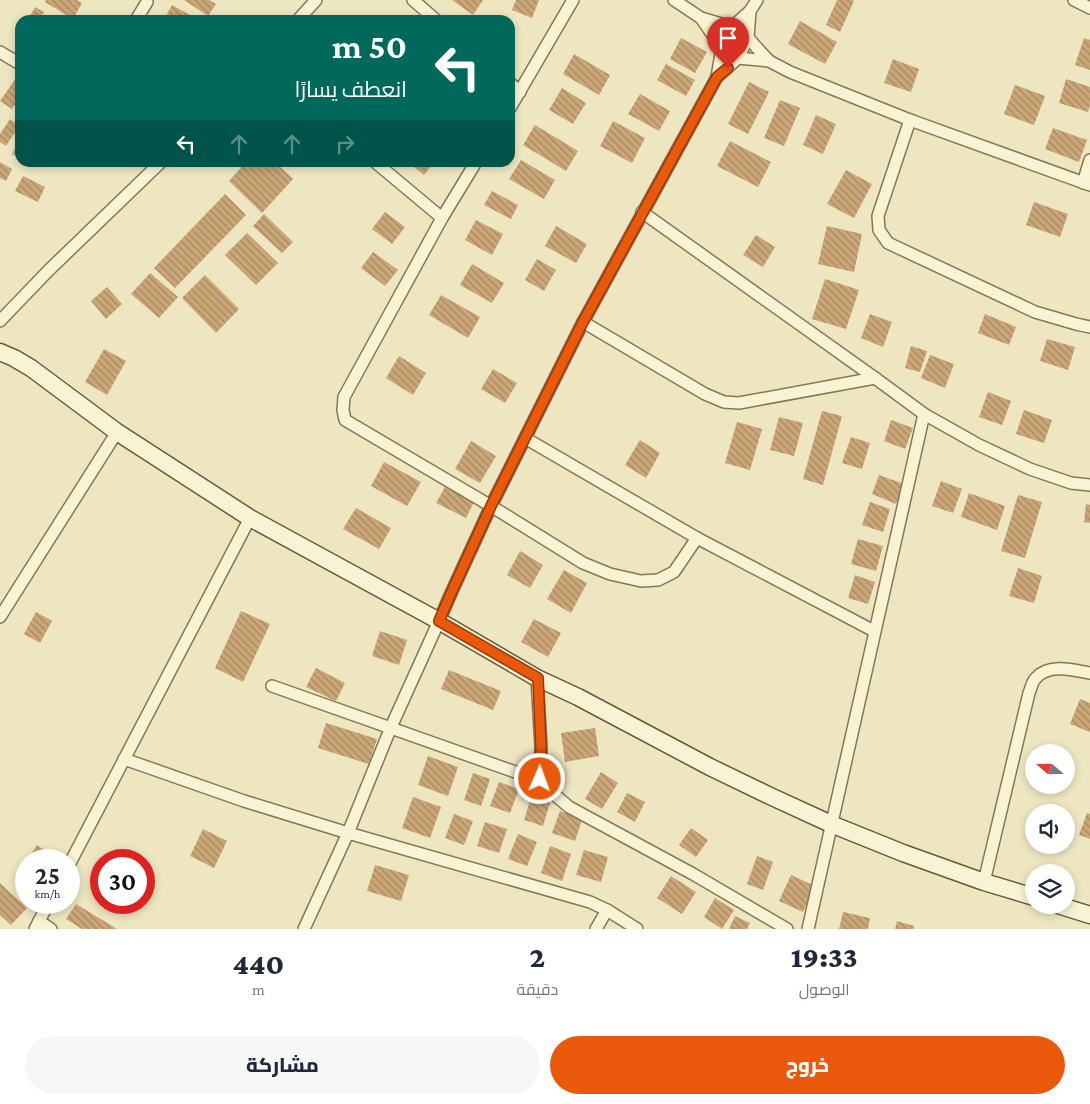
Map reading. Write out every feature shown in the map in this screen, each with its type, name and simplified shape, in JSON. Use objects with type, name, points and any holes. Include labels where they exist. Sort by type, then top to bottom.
[{"type":"main road","points":[[0,352],[31,368],[117,432],[250,518],[439,621],[538,678],[578,697],[710,767],[831,824],[903,853],[1025,894]]},
{"type":"main road","points":[[1075,910],[1090,915]]},
{"type":"street","points":[[302,15],[316,0]]},
{"type":"street","points":[[413,0],[430,15]]},
{"type":"street","points":[[515,100],[573,0]]},
{"type":"street","points":[[674,0],[701,18],[732,27],[748,38],[769,61],[790,72],[910,120],[1086,184],[1090,160]]},
{"type":"street","points":[[717,77],[722,48],[732,27],[750,11],[756,0]]},
{"type":"street","points":[[1074,0],[1090,8]]},
{"type":"street","points":[[139,15],[147,2]]},
{"type":"street","points":[[304,929],[348,832],[391,727],[491,506],[583,322],[642,212],[717,77],[738,58],[748,38],[750,11]]},
{"type":"street","points":[[701,18],[722,48],[738,58],[769,61]]},
{"type":"street","points":[[0,52],[15,61]]},
{"type":"street","points":[[515,88],[520,92]]},
{"type":"street","points":[[910,120],[878,216],[879,230],[888,243],[1036,312],[1090,327]]},
{"type":"street","points":[[0,321],[48,271],[156,167]]},
{"type":"street","points":[[381,167],[442,218]]},
{"type":"street","points":[[473,167],[442,218],[344,398],[343,410],[346,420],[583,563],[610,574],[640,581],[658,580],[674,572],[697,538]]},
{"type":"street","points":[[642,212],[924,414],[979,445],[1030,469],[1070,483],[1090,485]]},
{"type":"street","points":[[583,322],[706,394],[724,402],[740,403],[875,378]]},
{"type":"street","points":[[808,929],[924,414]]},
{"type":"street","points":[[0,617],[117,432]]},
{"type":"street","points":[[525,438],[697,538],[874,632]]},
{"type":"street","points":[[77,849],[250,518]]},
{"type":"street","points":[[984,882],[1035,679],[1047,670],[1063,669],[1090,673]]},
{"type":"street","points":[[538,678],[541,747],[540,779]]},
{"type":"street","points":[[272,686],[521,774],[540,779],[548,789],[569,807],[693,874],[787,929]]},
{"type":"street","points":[[124,759],[244,801],[590,902],[607,910],[637,929]]},
{"type":"street","points":[[596,929],[607,910]]},
{"type":"street","points":[[37,925],[51,929]]},
{"type":"building","points":[[46,0],[77,0],[82,3],[75,15],[66,15],[45,2]]},
{"type":"building","points":[[184,0],[209,0],[216,4],[209,15]]},
{"type":"building","points":[[452,0],[483,0],[473,15]]},
{"type":"building","points":[[516,0],[539,0],[532,18],[512,10]]},
{"type":"building","points":[[837,0],[854,1],[840,32],[826,25]]},
{"type":"building","points":[[172,5],[190,15],[167,15]]},
{"type":"building","points":[[35,7],[44,12],[42,15],[31,15]]},
{"type":"building","points":[[800,21],[837,42],[825,64],[788,44]]},
{"type":"building","points":[[681,38],[707,52],[695,73],[670,59]]},
{"type":"building","points":[[1084,38],[1090,40],[1090,70],[1075,65]]},
{"type":"building","points":[[574,54],[610,75],[599,95],[563,74]]},
{"type":"building","points":[[893,59],[919,69],[911,92],[884,83]]},
{"type":"building","points":[[666,64],[695,80],[686,96],[657,80]]},
{"type":"building","points":[[15,79],[15,105],[12,109],[0,101]]},
{"type":"building","points":[[1066,79],[1090,87],[1088,112],[1059,103]]},
{"type":"building","points":[[749,82],[769,92],[748,134],[728,124]]},
{"type":"building","points":[[1015,85],[1045,96],[1034,125],[1004,114]]},
{"type":"building","points":[[562,88],[586,103],[573,124],[549,110]]},
{"type":"building","points":[[640,94],[670,111],[659,131],[628,114]]},
{"type":"building","points":[[780,100],[800,108],[784,146],[764,138]]},
{"type":"building","points":[[816,115],[836,124],[823,154],[803,145]]},
{"type":"building","points":[[10,119],[15,123],[15,132],[6,146],[0,142],[0,134]]},
{"type":"building","points":[[613,121],[645,138],[632,163],[600,146]]},
{"type":"building","points":[[535,125],[578,151],[566,171],[523,145]]},
{"type":"building","points":[[1053,128],[1087,140],[1079,162],[1045,149]]},
{"type":"building","points":[[730,141],[771,162],[758,187],[717,166]]},
{"type":"building","points":[[521,160],[555,180],[544,199],[509,179]]},
{"type":"building","points":[[0,162],[12,169],[6,181],[0,178]]},
{"type":"building","points":[[242,167],[280,167],[293,179],[262,213],[229,181]]},
{"type":"building","points":[[414,167],[430,167],[424,175]]},
{"type":"building","points":[[846,170],[872,184],[854,218],[827,204]]},
{"type":"building","points":[[23,176],[45,187],[38,202],[15,191]]},
{"type":"building","points":[[492,191],[518,205],[511,219],[484,205]]},
{"type":"building","points":[[225,194],[246,215],[175,288],[154,268]]},
{"type":"building","points":[[1034,202],[1068,214],[1060,237],[1026,225]]},
{"type":"building","points":[[385,212],[405,227],[392,244],[372,229]]},
{"type":"building","points":[[264,214],[293,242],[282,253],[253,226]]},
{"type":"building","points":[[476,220],[503,234],[492,255],[465,240]]},
{"type":"building","points":[[556,226],[587,244],[576,263],[545,246]]},
{"type":"building","points":[[827,226],[862,234],[854,272],[818,264]]},
{"type":"building","points":[[247,233],[278,263],[256,285],[225,255]]},
{"type":"building","points":[[756,235],[775,247],[763,267],[743,255]]},
{"type":"building","points":[[373,252],[398,270],[385,286],[361,268]]},
{"type":"building","points":[[537,259],[556,270],[544,291],[525,280]]},
{"type":"building","points":[[472,264],[504,283],[492,303],[460,285]]},
{"type":"building","points":[[150,273],[178,297],[159,318],[131,294]]},
{"type":"building","points":[[205,275],[239,309],[216,333],[182,298]]},
{"type":"building","points":[[825,279],[859,290],[846,329],[812,319]]},
{"type":"building","points":[[107,287],[122,304],[106,319],[91,301]]},
{"type":"building","points":[[441,295],[480,317],[468,338],[429,315]]},
{"type":"building","points":[[870,314],[892,322],[883,347],[861,338]]},
{"type":"building","points":[[985,314],[1016,327],[1009,345],[978,333]]},
{"type":"building","points":[[1047,339],[1075,347],[1068,370],[1040,361]]},
{"type":"building","points":[[911,346],[927,351],[920,372],[905,368]]},
{"type":"building","points":[[104,349],[126,361],[107,395],[85,382]]},
{"type":"building","points":[[930,355],[954,364],[945,388],[921,378]]},
{"type":"building","points":[[399,356],[426,373],[413,395],[386,378]]},
{"type":"building","points":[[493,369],[517,383],[505,403],[481,389]]},
{"type":"building","points":[[988,392],[1011,401],[1002,425],[979,417]]},
{"type":"building","points":[[1024,410],[1052,420],[1044,443],[1016,434]]},
{"type":"building","points":[[822,411],[842,416],[823,485],[803,479]]},
{"type":"building","points":[[779,417],[803,423],[794,456],[770,450]]},
{"type":"building","points":[[891,420],[913,428],[905,449],[884,441]]},
{"type":"building","points":[[737,422],[762,429],[750,470],[725,463]]},
{"type":"building","points":[[851,437],[870,443],[862,469],[842,463]]},
{"type":"building","points":[[640,440],[660,453],[646,478],[625,465]]},
{"type":"building","points":[[471,441],[496,456],[480,483],[455,469]]},
{"type":"building","points":[[384,462],[421,482],[407,506],[371,486]]},
{"type":"building","points":[[879,475],[904,484],[896,504],[872,494]]},
{"type":"building","points":[[941,481],[962,489],[953,513],[932,506]]},
{"type":"building","points":[[445,487],[474,502],[466,518],[436,503]]},
{"type":"building","points":[[969,493],[1005,506],[997,530],[961,517]]},
{"type":"building","points":[[1018,495],[1042,502],[1025,558],[1001,551]]},
{"type":"building","points":[[870,502],[890,509],[883,532],[862,525]]},
{"type":"building","points":[[1086,504],[1090,505],[1090,523],[1084,522]]},
{"type":"building","points":[[356,508],[391,528],[379,549],[343,529]]},
{"type":"building","points":[[858,539],[883,546],[876,571],[851,564]]},
{"type":"building","points":[[520,551],[543,565],[530,588],[507,575]]},
{"type":"building","points":[[1018,568],[1042,576],[1034,603],[1009,596]]},
{"type":"building","points":[[564,570],[587,583],[571,613],[547,599]]},
{"type":"building","points":[[855,575],[875,582],[868,604],[848,598]]},
{"type":"building","points":[[241,611],[270,624],[243,682],[215,668]]},
{"type":"building","points":[[36,612],[52,621],[40,643],[24,634]]},
{"type":"building","points":[[534,619],[561,633],[548,657],[521,642]]},
{"type":"building","points":[[380,631],[407,640],[399,665],[372,656]]},
{"type":"building","points":[[316,668],[345,683],[336,701],[306,687]]},
{"type":"building","points":[[449,670],[501,691],[493,710],[441,689]]},
{"type":"building","points":[[1080,699],[1090,703],[1090,732],[1070,724]]},
{"type":"building","points":[[326,723],[377,739],[369,764],[318,748]]},
{"type":"building","points":[[595,728],[599,756],[565,762],[561,733]]},
{"type":"building","points":[[428,756],[458,767],[448,796],[418,785]]},
{"type":"building","points":[[601,772],[618,783],[602,809],[585,799]]},
{"type":"building","points":[[473,773],[490,779],[481,806],[464,800]]},
{"type":"building","points":[[499,782],[519,789],[510,813],[490,806]]},
{"type":"building","points":[[627,793],[645,802],[635,822],[617,812]]},
{"type":"building","points":[[532,794],[551,800],[543,826],[524,820]]},
{"type":"building","points":[[413,797],[441,807],[430,838],[402,828]]},
{"type":"building","points":[[560,811],[582,820],[575,841],[552,833]]},
{"type":"building","points":[[1087,813],[1090,814],[1090,839],[1079,835]]},
{"type":"building","points":[[454,814],[473,821],[464,845],[445,838]]},
{"type":"building","points":[[485,822],[507,829],[499,853],[477,846]]},
{"type":"building","points":[[691,828],[708,840],[696,857],[679,845]]},
{"type":"building","points":[[203,829],[227,841],[214,868],[190,856]]},
{"type":"building","points":[[518,834],[537,842],[527,866],[508,859]]},
{"type":"building","points":[[37,845],[43,849],[35,849]]},
{"type":"building","points":[[550,846],[571,854],[562,881],[541,873]]},
{"type":"building","points":[[584,850],[608,857],[601,882],[576,875]]},
{"type":"building","points":[[757,856],[773,862],[763,890],[747,884]]},
{"type":"building","points":[[375,865],[409,875],[401,901],[367,891]]},
{"type":"building","points":[[791,875],[815,886],[803,912],[779,901]]},
{"type":"building","points":[[671,876],[696,892],[682,914],[657,898]]},
{"type":"building","points":[[0,883],[15,897],[15,914],[21,914],[11,925],[0,915]]},
{"type":"building","points":[[715,898],[734,910],[722,929],[704,917]]},
{"type":"building","points":[[80,906],[117,929],[82,929],[66,919],[69,914],[80,914]]},
{"type":"building","points":[[843,912],[870,918],[868,929],[839,929]]},
{"type":"building","points":[[735,916],[750,923],[747,929],[729,929]]},
{"type":"building","points":[[897,921],[914,926],[913,929],[895,929]]},
{"type":"route","points":[[540,779],[541,747],[538,678],[439,621],[491,506],[583,322],[717,77],[728,68]]}]
